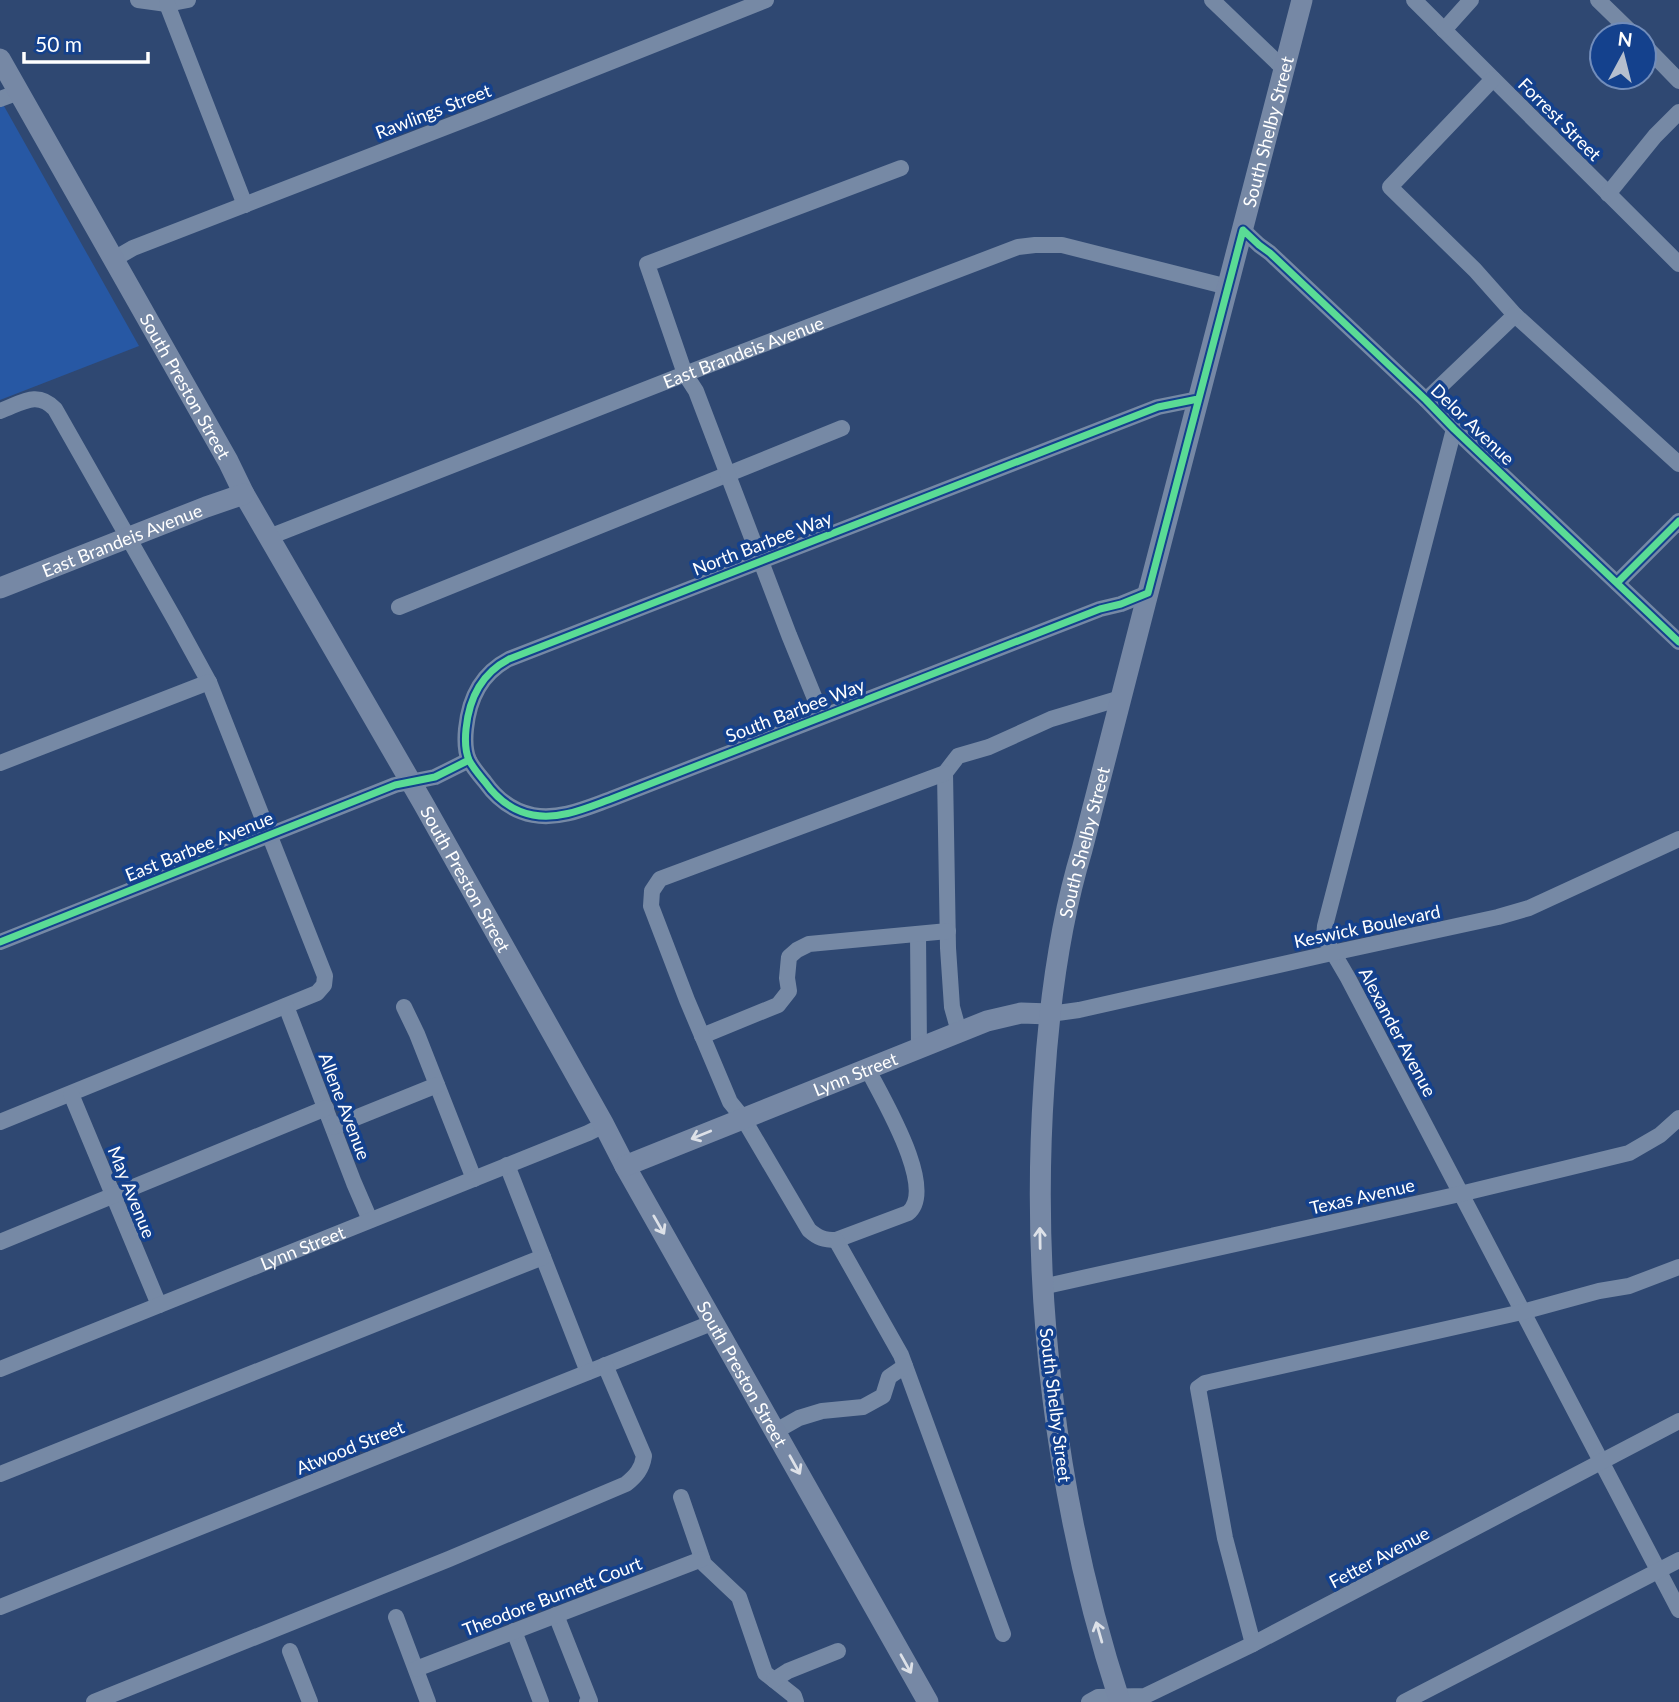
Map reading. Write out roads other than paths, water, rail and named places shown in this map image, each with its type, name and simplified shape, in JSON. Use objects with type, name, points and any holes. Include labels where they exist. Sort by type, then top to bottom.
[{"type":"main road","name":"South Shelby Street","points":[[1119,1700],[1094,1613],[1070,1507],[1054,1401],[1042,1287],[1040,1146],[1053,983],[1072,883],[1302,0]]},
{"type":"main road","name":"South Preston Street","points":[[0,59],[9,96],[114,259],[244,494],[411,782],[928,1702]]},
{"type":"main road","name":"East Brandeis Avenue","points":[[0,588],[244,494]]},
{"type":"main road","name":"Lynn Street","points":[[625,1166],[987,1021],[1021,1013],[1050,1014]]},
{"type":"street","points":[[138,0],[167,4],[188,0]]},
{"type":"street","name":"Rawlings Street","points":[[114,259],[133,248],[766,0]]},
{"type":"street","points":[[1212,0],[1284,68]]},
{"type":"street","name":"Forrest Street","points":[[1414,0],[1679,264]]},
{"type":"street","points":[[1598,0],[1620,21]]},
{"type":"street","points":[[1444,30],[1466,2]]},
{"type":"street","points":[[167,4],[245,205]]},
{"type":"street","points":[[1658,59],[1679,81]]},
{"type":"street","points":[[1493,79],[1390,187],[1475,270],[1515,316],[1679,464]]},
{"type":"street","points":[[1608,194],[1655,136],[1679,112]]},
{"type":"street","points":[[822,716],[696,391],[685,374],[647,264],[901,168]]},
{"type":"street","name":"Delor Avenue","points":[[1243,230],[1426,400],[1679,642]]},
{"type":"street","name":"East Brandeis Avenue","points":[[269,537],[999,253],[1027,246],[1062,245],[1228,287]]},
{"type":"street","points":[[1426,400],[1515,316]]},
{"type":"street","points":[[0,411],[38,398],[48,401],[129,537],[209,682],[325,976],[324,985],[317,993],[0,1122]]},
{"type":"street","name":"North Barbee Way","points":[[469,760],[464,740],[473,696],[479,685],[500,663],[1158,407],[1198,399]]},
{"type":"street","points":[[399,607],[842,428]]},
{"type":"street","name":"Alexander Avenue","points":[[1454,429],[1324,937],[1679,1610]]},
{"type":"street","points":[[1617,583],[1679,521]]},
{"type":"street","name":"South Barbee Way","points":[[469,760],[493,794],[503,803],[533,815],[567,814],[1147,593]]},
{"type":"street","points":[[0,763],[209,682]]},
{"type":"street","points":[[867,1068],[905,1144],[916,1175],[914,1209],[836,1240],[818,1238],[809,1230],[743,1118],[730,1102],[651,906],[652,891],[660,880],[946,773],[958,756],[989,747],[1051,719],[1121,698]]},
{"type":"street","points":[[411,782],[435,777],[469,760]]},
{"type":"street","points":[[946,773],[951,1007],[959,1032]]},
{"type":"street","name":"East Barbee Avenue","points":[[0,942],[395,785],[411,782]]},
{"type":"street","name":"Keswick Boulevard","points":[[1050,1014],[1079,1010],[1498,917],[1529,908],[1679,839]]},
{"type":"street","points":[[702,1036],[778,1004],[789,991],[789,957],[809,944],[948,931]]},
{"type":"street","points":[[918,934],[919,1048]]},
{"type":"street","name":"Allene Avenue","points":[[286,1006],[370,1220]]},
{"type":"street","points":[[404,1007],[474,1179]]},
{"type":"street","points":[[333,1127],[437,1085]]},
{"type":"street","name":"May Avenue","points":[[71,1094],[159,1305]]},
{"type":"street","points":[[0,1242],[326,1108]]},
{"type":"street","name":"Texas Avenue","points":[[1042,1287],[1460,1194],[1629,1153],[1660,1135],[1679,1118]]},
{"type":"street","name":"Lynn Street","points":[[0,1369],[604,1125]]},
{"type":"street","points":[[507,1165],[588,1372]]},
{"type":"street","points":[[836,1240],[901,1355],[1003,1634]]},
{"type":"street","points":[[0,1474],[543,1256]]},
{"type":"street","points":[[1253,1644],[1225,1538],[1198,1388],[1205,1383],[1629,1286],[1679,1267]]},
{"type":"street","name":"Atwood Street","points":[[0,1607],[714,1322]]},
{"type":"street","points":[[94,1702],[449,1559],[626,1484],[642,1467],[644,1456],[605,1365]]},
{"type":"street","points":[[776,1431],[799,1418],[822,1411],[863,1407],[883,1396],[889,1377],[905,1366]]},
{"type":"street","name":"Fetter Avenue","points":[[1089,1702],[1098,1697],[1119,1700],[1145,1696],[1253,1644],[1679,1421]]},
{"type":"street","points":[[681,1497],[704,1564],[739,1597],[765,1673],[794,1696],[796,1702]]},
{"type":"street","name":"Theodore Burnett Court","points":[[416,1669],[702,1559]]},
{"type":"street","points":[[1404,1702],[1679,1560]]},
{"type":"street","points":[[556,1615],[590,1701],[587,1702]]},
{"type":"street","points":[[396,1617],[429,1702]]},
{"type":"street","points":[[514,1631],[541,1702]]},
{"type":"street","points":[[289,1651],[310,1702]]},
{"type":"street","points":[[774,1680],[788,1671],[838,1651]]}]
